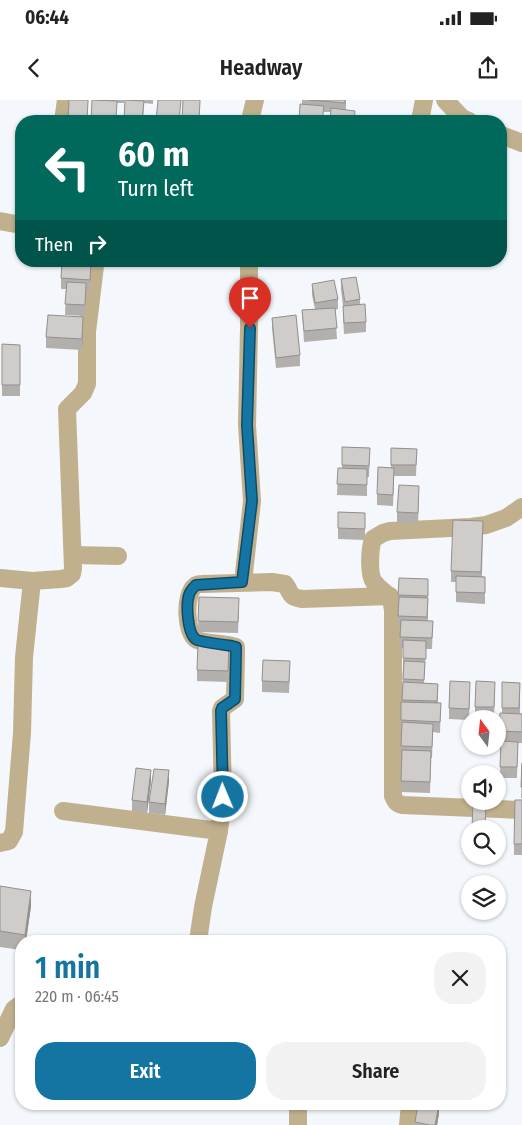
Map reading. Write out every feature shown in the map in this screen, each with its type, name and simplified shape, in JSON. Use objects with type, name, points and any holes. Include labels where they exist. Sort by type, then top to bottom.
[{"type":"street","points":[[64,115],[66,100]]},
{"type":"street","points":[[251,115],[255,100]]},
{"type":"street","points":[[421,115],[424,100]]},
{"type":"street","points":[[445,100],[459,115]]},
{"type":"street","points":[[507,137],[522,143]]},
{"type":"street","points":[[0,222],[15,224]]},
{"type":"street","points":[[0,578],[32,581],[67,578],[72,574],[73,555],[67,409],[83,393],[87,384],[87,332],[95,267]]},
{"type":"street","points":[[242,582],[252,501],[247,425],[250,328],[249,267]]},
{"type":"street","points":[[522,507],[506,518],[486,525],[390,531],[377,535],[371,544],[372,580],[390,596],[394,611],[394,800],[402,805],[522,810]]},
{"type":"street","points":[[73,555],[118,556]]},
{"type":"street","points":[[0,843],[9,841],[14,832],[22,732],[24,658],[32,581]]},
{"type":"street","points":[[199,935],[219,831],[223,797],[221,711],[222,708],[235,699],[236,647],[197,640],[192,635],[187,607],[189,595],[196,585],[242,582],[283,583],[287,586],[292,597],[302,599],[390,596]]},
{"type":"street","points":[[62,811],[219,831]]},
{"type":"street","points":[[0,1038],[15,1008]]},
{"type":"street","points":[[298,1110],[298,1125]]},
{"type":"street","points":[[408,1125],[409,1110]]},
{"type":"building","points":[[69,100],[88,100],[87,115],[68,115]]},
{"type":"building","points":[[92,100],[117,101],[116,115],[91,115]]},
{"type":"building","points":[[125,100],[144,101],[143,115],[124,115]]},
{"type":"building","points":[[158,100],[181,100],[180,115],[157,115]]},
{"type":"building","points":[[183,100],[200,100],[199,115],[182,115]]},
{"type":"building","points":[[309,100],[345,100],[345,103]]},
{"type":"building","points":[[300,104],[324,106],[323,115],[299,115]]},
{"type":"building","points":[[331,108],[355,111],[355,115],[330,115]]},
{"type":"building","points":[[62,267],[91,267],[90,280],[61,278]]},
{"type":"building","points":[[356,277],[360,299],[345,302],[341,279]]},
{"type":"building","points":[[334,280],[338,299],[315,303],[312,284]]},
{"type":"building","points":[[67,282],[86,283],[85,305],[65,304]]},
{"type":"building","points":[[365,304],[366,322],[344,323],[343,306]]},
{"type":"building","points":[[335,308],[337,328],[304,331],[302,310]]},
{"type":"building","points":[[48,315],[83,317],[82,339],[46,337]]},
{"type":"building","points":[[296,315],[300,355],[276,358],[272,318]]},
{"type":"building","points":[[2,344],[20,345],[20,385],[2,385]]},
{"type":"building","points":[[342,447],[370,448],[369,466],[342,465]]},
{"type":"building","points":[[391,448],[417,449],[416,465],[391,465]]},
{"type":"building","points":[[378,467],[394,468],[393,495],[377,494]]},
{"type":"building","points":[[338,468],[367,469],[367,485],[337,484]]},
{"type":"building","points":[[399,485],[419,486],[418,513],[397,512]]},
{"type":"building","points":[[338,512],[365,513],[365,529],[338,528]]},
{"type":"building","points":[[453,520],[483,521],[481,572],[451,571]]},
{"type":"building","points":[[456,576],[485,577],[485,593],[456,592]]},
{"type":"building","points":[[399,578],[428,579],[428,596],[398,595]]},
{"type":"building","points":[[199,597],[239,598],[238,622],[198,621]]},
{"type":"building","points":[[399,597],[428,598],[427,617],[398,616]]},
{"type":"building","points":[[401,620],[433,621],[432,638],[400,637]]},
{"type":"building","points":[[403,640],[426,641],[426,659],[403,658]]},
{"type":"building","points":[[198,643],[229,644],[228,671],[197,670]]},
{"type":"building","points":[[263,660],[290,661],[289,682],[262,681]]},
{"type":"building","points":[[404,661],[425,662],[424,680],[403,679]]},
{"type":"building","points":[[450,681],[470,682],[469,709],[449,708]]},
{"type":"building","points":[[476,681],[495,682],[494,707],[475,707]]},
{"type":"building","points":[[403,682],[438,684],[437,701],[402,700]]},
{"type":"building","points":[[502,682],[520,683],[519,708],[502,708]]},
{"type":"building","points":[[401,702],[441,703],[440,722],[401,720]]},
{"type":"building","points":[[506,713],[522,714],[522,732],[506,731]]},
{"type":"building","points":[[402,722],[433,724],[432,747],[401,746]]},
{"type":"building","points":[[506,741],[518,742],[517,767],[500,765],[500,755],[506,755]]},
{"type":"building","points":[[402,750],[431,751],[430,782],[401,781]]},
{"type":"building","points":[[136,768],[151,770],[147,802],[132,800]]},
{"type":"building","points":[[154,769],[169,770],[165,804],[149,802]]},
{"type":"building","points":[[515,800],[522,800],[522,844],[514,844]]},
{"type":"building","points":[[473,810],[486,810],[485,820],[472,820]]},
{"type":"building","points":[[0,886],[31,891],[25,935],[0,931]]},
{"type":"building","points":[[417,1110],[438,1110],[435,1125],[415,1122]]},
{"type":"route","points":[[223,797],[221,711],[222,708],[234,701],[236,696],[236,647],[197,640],[192,635],[187,607],[191,590],[196,585],[242,582],[252,501],[247,425],[250,328]]}]
